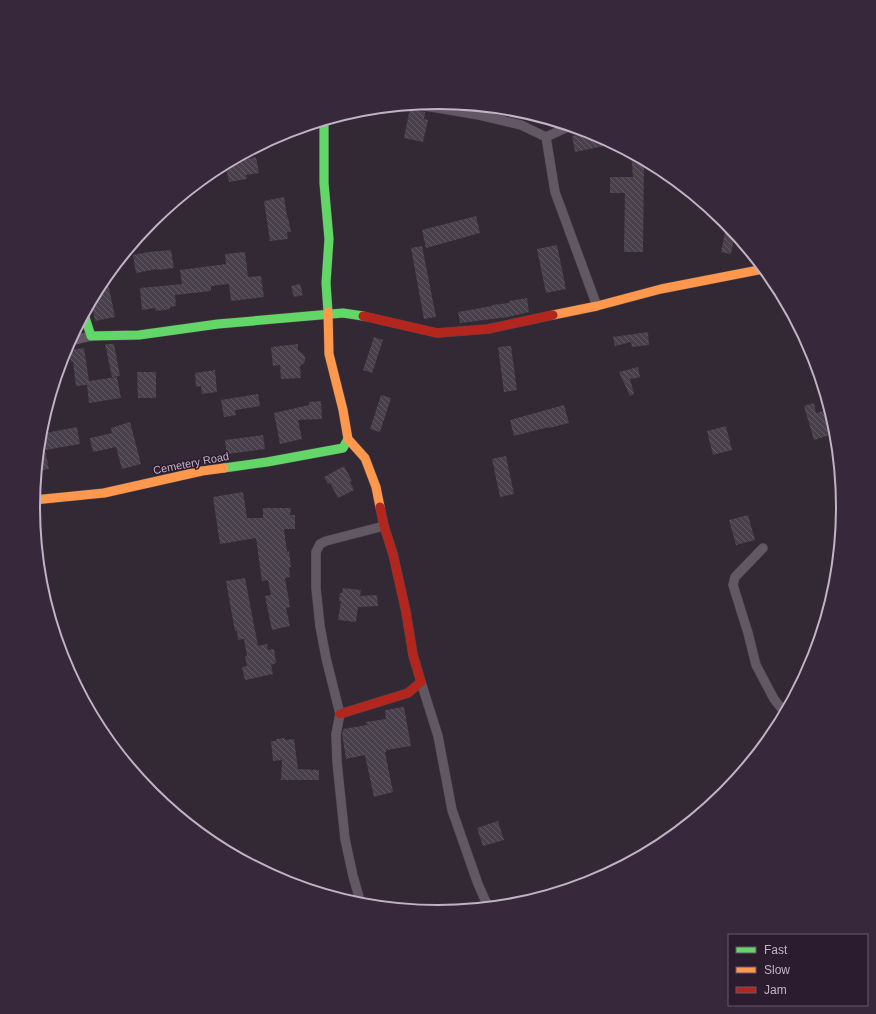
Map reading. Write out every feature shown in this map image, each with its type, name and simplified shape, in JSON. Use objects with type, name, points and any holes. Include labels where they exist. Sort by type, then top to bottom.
[{"type":"street","points":[[445,109],[479,115],[521,125],[546,137]]},
{"type":"street","points":[[324,126],[324,183],[328,239],[326,283],[329,354],[343,410],[348,439],[365,458],[376,487],[384,526],[393,554],[406,612],[413,654],[438,736],[452,810],[478,884],[486,902]]},
{"type":"street","points":[[546,137],[563,129]]},
{"type":"street","points":[[546,137],[555,192],[597,306]]},
{"type":"street","points":[[77,339],[91,336],[139,336],[218,324],[343,313],[366,316],[437,333],[488,329],[597,306],[661,289],[758,270]]},
{"type":"street","points":[[86,321],[91,336]]},
{"type":"street","name":"Cemetery Road","points":[[40,499],[104,493],[202,471],[267,462],[343,448],[348,439]]},
{"type":"street","points":[[359,897],[345,839],[337,762],[336,734],[340,714],[331,684],[320,626],[316,588],[316,552],[320,544],[326,541],[384,526]]},
{"type":"street","points":[[763,548],[735,577],[733,585],[748,633],[756,666],[774,700],[782,708]]},
{"type":"street","points":[[340,714],[408,693],[421,682]]},
{"type":"building","points":[[410,110],[425,112],[424,119],[428,120],[423,142],[404,138]]},
{"type":"building","points":[[579,135],[605,146],[575,152],[572,136]]},
{"type":"building","points":[[256,157],[259,173],[246,175],[247,179],[229,182],[226,170],[243,160]]},
{"type":"building","points":[[632,159],[644,166],[643,252],[624,252],[625,193],[610,193],[610,177],[633,177]]},
{"type":"building","points":[[284,197],[291,232],[287,232],[288,239],[270,241],[264,201]]},
{"type":"building","points":[[476,216],[480,233],[426,248],[422,230]]},
{"type":"building","points":[[725,232],[733,241],[731,254],[721,252]]},
{"type":"building","points":[[557,245],[566,289],[546,293],[537,249]]},
{"type":"building","points":[[422,246],[436,317],[424,319],[411,248]]},
{"type":"building","points":[[171,250],[174,268],[157,269],[136,273],[133,255]]},
{"type":"building","points":[[245,252],[248,277],[261,276],[264,297],[231,301],[229,284],[211,286],[211,291],[175,295],[176,306],[170,307],[170,309],[156,311],[155,308],[142,310],[140,288],[182,284],[180,270],[226,264],[225,254]]},
{"type":"building","points":[[108,284],[115,317],[95,321],[93,309]]},
{"type":"building","points":[[300,284],[303,295],[294,297],[291,286]]},
{"type":"building","points":[[527,298],[529,312],[508,317],[460,323],[458,312],[509,303],[509,301]]},
{"type":"building","points":[[648,332],[649,345],[632,347],[631,342],[615,346],[613,337]]},
{"type":"building","points":[[374,337],[383,340],[372,373],[363,370]]},
{"type":"building","points":[[105,344],[114,344],[120,376],[112,377]]},
{"type":"building","points":[[298,344],[298,350],[305,357],[305,361],[300,366],[301,378],[281,379],[280,365],[273,366],[271,347]]},
{"type":"building","points":[[511,346],[517,390],[504,392],[498,347]]},
{"type":"building","points":[[84,348],[89,381],[117,377],[121,398],[89,403],[87,385],[76,386],[73,361],[71,362],[70,354],[72,350]]},
{"type":"building","points":[[638,367],[640,377],[630,378],[634,394],[630,396],[619,372]]},
{"type":"building","points":[[215,370],[217,392],[202,394],[201,386],[196,387],[195,373]]},
{"type":"building","points":[[137,372],[156,372],[156,398],[138,398]]},
{"type":"building","points":[[258,394],[260,406],[235,410],[236,415],[224,417],[221,400]]},
{"type":"building","points":[[381,395],[391,398],[380,432],[370,429]]},
{"type":"building","points":[[321,401],[322,419],[298,420],[302,439],[280,444],[274,413],[309,405],[309,402]]},
{"type":"building","points":[[814,403],[816,413],[824,411],[829,435],[814,440],[804,406]]},
{"type":"building","points":[[564,405],[569,423],[514,436],[510,420]]},
{"type":"building","points":[[130,422],[141,464],[122,469],[116,447],[93,452],[90,438],[112,433],[111,428]]},
{"type":"building","points":[[726,426],[732,450],[713,455],[707,431]]},
{"type":"building","points":[[77,427],[80,444],[45,450],[49,469],[42,470],[43,455],[47,433]]},
{"type":"building","points":[[263,435],[265,449],[227,454],[225,440]]},
{"type":"building","points":[[506,456],[514,494],[500,497],[492,459]]},
{"type":"building","points":[[344,466],[352,481],[350,482],[354,490],[338,498],[330,483],[328,484],[324,477]]},
{"type":"building","points":[[243,492],[247,518],[263,518],[263,508],[291,508],[290,515],[295,515],[295,529],[284,529],[287,552],[289,551],[291,567],[289,567],[290,577],[285,578],[290,607],[286,608],[290,626],[272,630],[265,596],[271,595],[268,580],[262,581],[256,538],[220,544],[213,497]]},
{"type":"building","points":[[748,515],[755,540],[736,545],[729,520]]},
{"type":"building","points":[[245,578],[258,646],[267,644],[268,650],[274,649],[276,663],[271,665],[273,674],[245,680],[242,667],[247,666],[244,639],[238,640],[237,631],[235,631],[226,581]]},
{"type":"building","points":[[343,588],[361,590],[360,596],[377,595],[378,606],[358,607],[356,622],[338,620],[341,601],[339,601],[340,593],[342,593]]},
{"type":"building","points":[[404,707],[411,746],[386,750],[385,752],[393,792],[374,797],[365,755],[346,759],[342,734],[343,729],[367,725],[366,722],[386,719],[385,710]]},
{"type":"building","points":[[285,738],[285,740],[294,739],[298,769],[319,770],[319,780],[281,780],[282,760],[273,761],[271,741]]},
{"type":"building","points":[[498,821],[504,840],[483,846],[477,828]]},
{"type":"traffic: fast","points":[[324,126],[324,183],[329,239],[326,283],[328,312]]},
{"type":"traffic: fast","points":[[86,321],[91,336],[139,335],[218,324],[343,313],[363,316]]},
{"type":"traffic: fast","points":[[224,468],[267,462],[343,448],[348,439]]},
{"type":"traffic: slow","points":[[553,315],[597,306],[661,289],[758,270]]},
{"type":"traffic: slow","points":[[328,312],[329,354],[343,410],[348,439],[365,458],[376,487],[380,507]]},
{"type":"traffic: slow","points":[[40,499],[104,493],[202,471],[224,468]]},
{"type":"traffic: jam","points":[[363,316],[437,333],[488,329],[553,315]]},
{"type":"traffic: jam","points":[[340,714],[408,693],[421,682],[413,655],[406,612],[393,554],[384,526],[380,507]]}]
